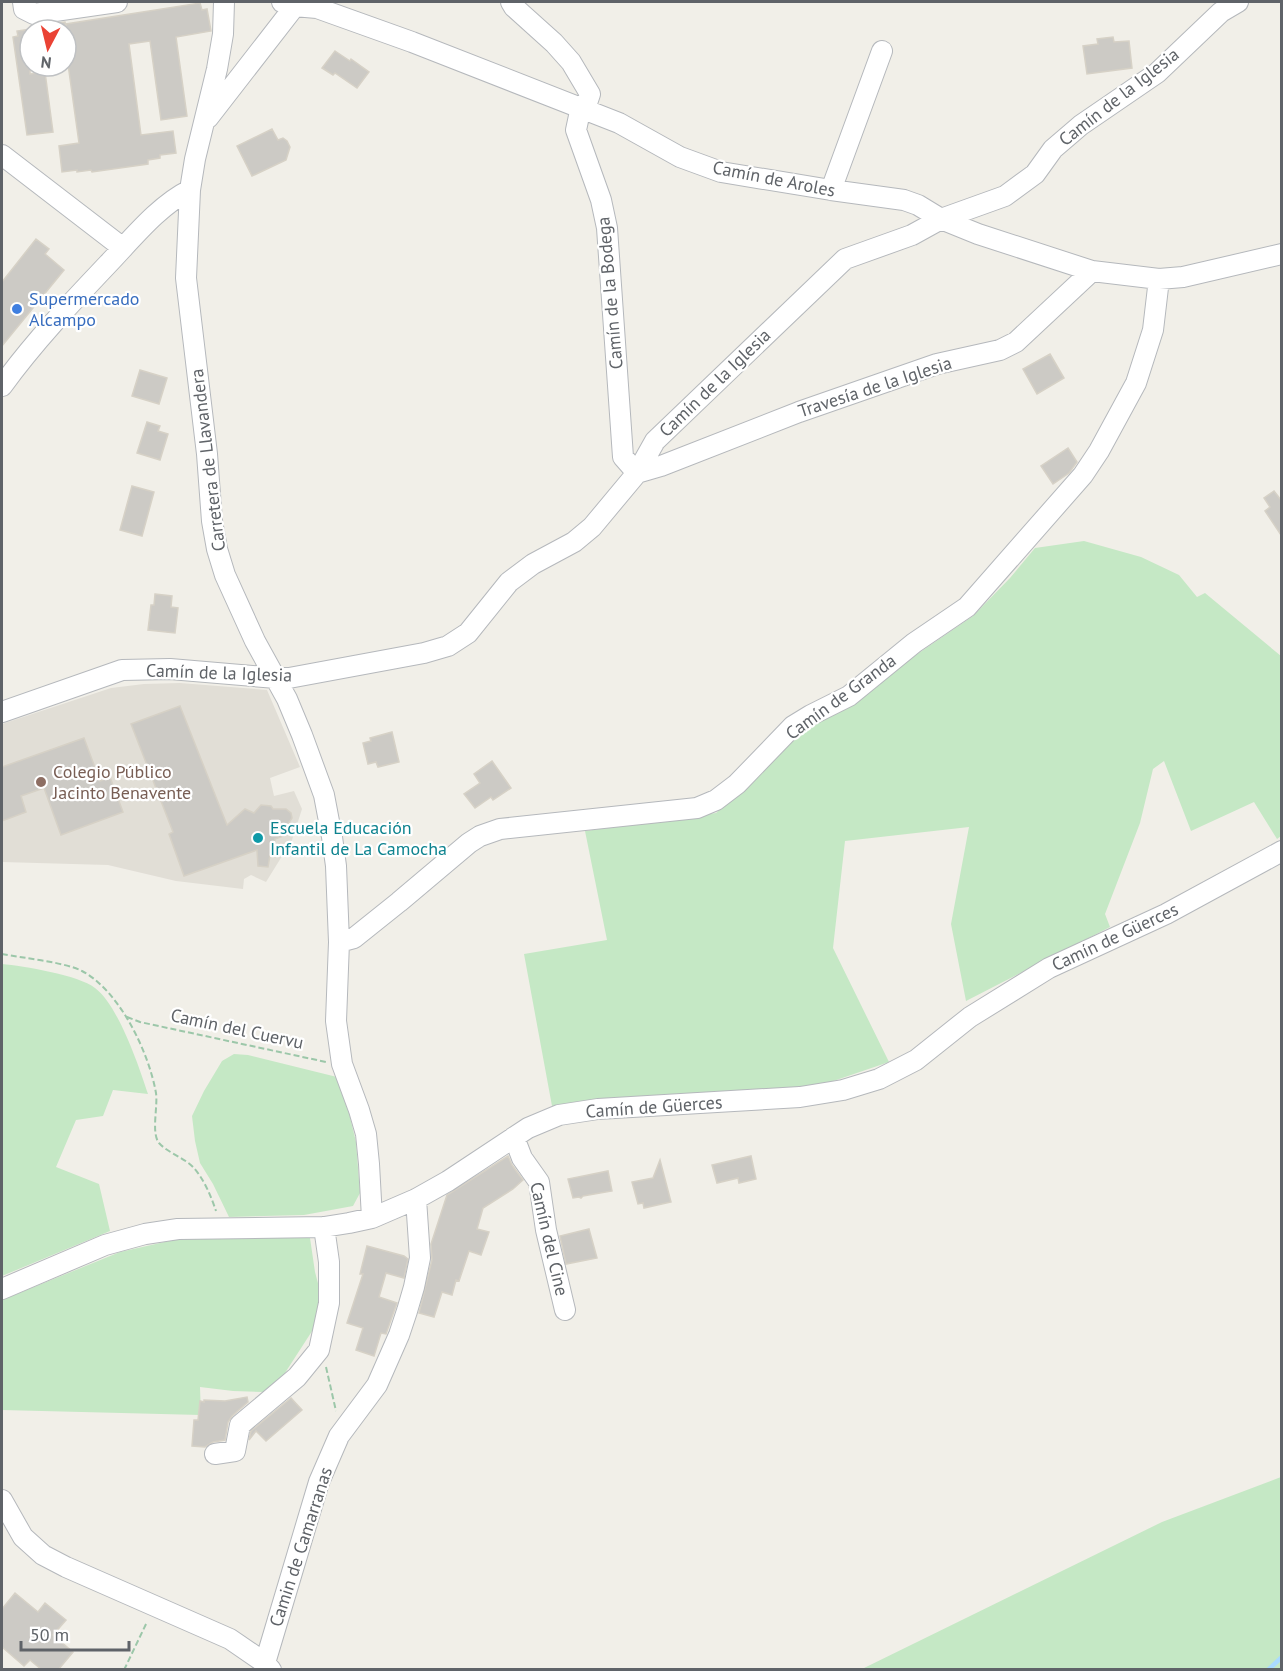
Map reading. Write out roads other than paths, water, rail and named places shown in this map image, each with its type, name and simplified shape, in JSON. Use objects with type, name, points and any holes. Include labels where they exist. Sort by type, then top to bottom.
[{"type":"street","points":[[29,8],[117,2]]},
{"type":"street","name":"Carretera de Llavandera","points":[[224,2],[223,34],[217,69],[190,190],[186,278],[212,521],[225,575],[250,632],[287,699],[324,795],[336,866],[339,942],[336,1021],[342,1064],[366,1134],[372,1218]]},
{"type":"street","name":"Camín de la Bodega","points":[[511,2],[571,62],[590,94],[585,109],[579,116],[576,130],[601,200],[607,228],[623,457],[637,473]]},
{"type":"street","name":"Camín de la Iglesia","points":[[2,712],[122,670],[170,669],[289,678],[413,656],[448,646],[468,633],[509,582],[533,564],[574,542],[592,527],[637,473],[655,441],[844,259],[912,235],[941,219],[1005,196],[1035,174],[1053,149],[1081,125],[1157,73],[1221,12],[1238,2]]},
{"type":"street","points":[[203,124],[291,3]]},
{"type":"street","name":"Camín de Aroles","points":[[291,3],[316,8],[412,42],[585,109],[619,123],[680,157],[721,172],[903,200],[978,234],[1092,271],[1159,279],[1183,277],[1281,254]]},
{"type":"street","points":[[831,190],[882,51]]},
{"type":"street","points":[[2,155],[123,248]]},
{"type":"street","points":[[2,386],[48,327],[123,248],[164,207],[176,197],[190,190]]},
{"type":"street","name":"Travesía de la Iglesia","points":[[637,473],[661,466],[799,412],[926,368],[1000,350],[1016,342],[1092,271]]},
{"type":"street","name":"Camín de Granda","points":[[339,942],[354,938],[480,836],[500,829],[697,808],[716,800],[737,784],[794,726],[849,696],[914,643],[967,607],[1083,474],[1099,451],[1136,383],[1153,330],[1159,279]]},
{"type":"street","name":"Camín de Güerces","points":[[2,1289],[105,1245],[145,1234],[178,1229],[324,1227],[372,1218],[416,1199],[448,1181],[528,1128],[559,1115],[598,1109],[800,1097],[843,1090],[879,1079],[916,1060],[970,1017],[1049,968],[1166,914],[1281,851]]},
{"type":"street","name":"Camín del Cine","points":[[514,1137],[522,1158],[539,1182],[546,1230],[565,1310]]},
{"type":"street","name":"Camin de Camarranas","points":[[268,1666],[319,1482],[339,1436],[377,1385],[407,1311],[420,1258],[416,1199]]},
{"type":"street","points":[[215,1454],[235,1450],[240,1425],[297,1377],[319,1350],[329,1303],[329,1262],[324,1227]]},
{"type":"street","points":[[2,1500],[22,1537],[43,1555],[230,1639],[268,1666]]},
{"type":"waterway","points":[[1268,1670],[1282,1657]]},
{"type":"place","name":"Supermercado Alcampo","points":[[17,309]]},
{"type":"place","name":"Colegio Público Jacinto Benavente","points":[[41,782]]},
{"type":"place","name":"Escuela Educación Infantil de La Camocha","points":[[258,838]]}]
